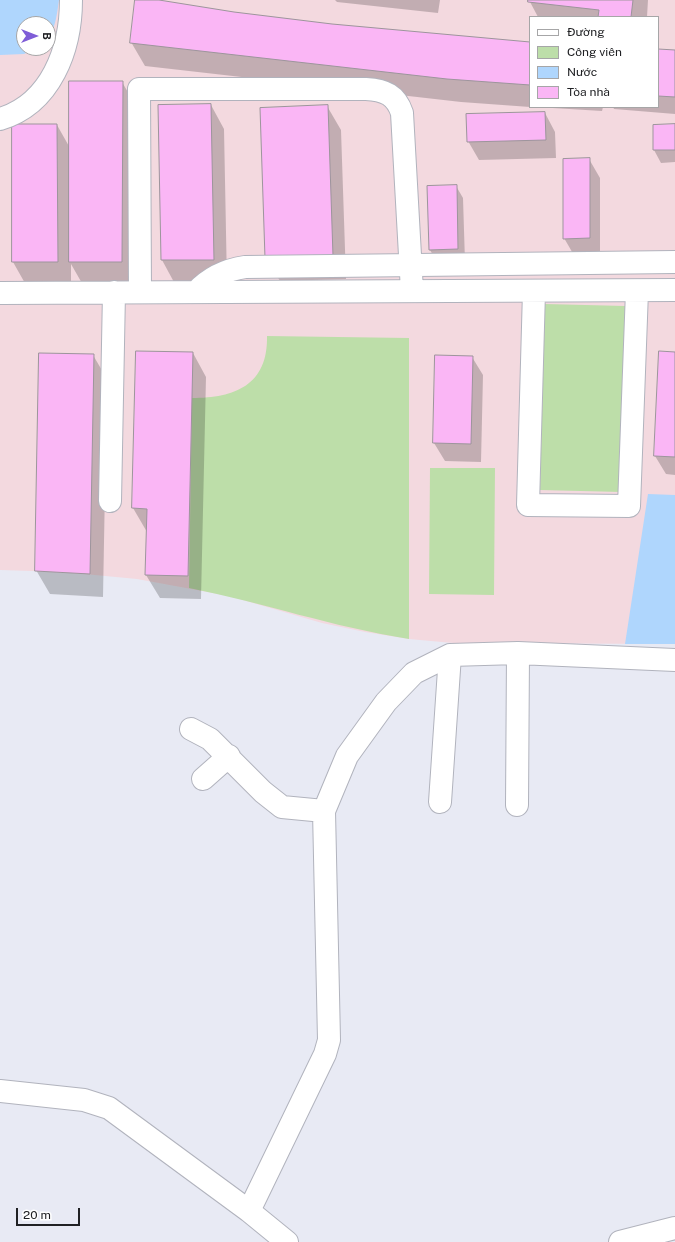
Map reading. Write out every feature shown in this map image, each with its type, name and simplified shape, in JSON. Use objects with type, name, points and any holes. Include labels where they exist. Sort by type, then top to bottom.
[{"type":"street","points":[[0,119],[12,116],[26,108],[38,97],[49,82],[65,47],[71,0]]},
{"type":"street","points":[[140,292],[139,89],[366,89],[387,92],[394,97],[399,104],[402,113],[412,291]]},
{"type":"street","points":[[196,292],[213,277],[223,272],[240,268],[513,263],[675,262]]},
{"type":"street","points":[[513,263],[523,291],[528,505],[630,506],[637,291]]},
{"type":"street","points":[[0,293],[675,290]]},
{"type":"street","points":[[110,501],[114,292]]},
{"type":"street","points":[[517,805],[518,653]]},
{"type":"street","points":[[249,1211],[325,1054],[329,1040],[324,811],[347,756],[386,702],[414,673],[450,655],[518,653],[675,660]]},
{"type":"street","points":[[440,802],[450,655]]},
{"type":"street","points":[[191,729],[210,739],[229,756],[263,792],[282,806],[324,811]]},
{"type":"street","points":[[203,779],[229,756]]},
{"type":"street","points":[[0,1091],[84,1100],[109,1108],[249,1211],[287,1242]]},
{"type":"street","points":[[620,1242],[675,1228]]},
{"type":"shaded area","points":[[0,0],[675,0],[675,644],[453,643],[409,639],[322,623],[229,596],[137,579],[63,572],[0,570]]},
{"type":"green space","points":[[545,304],[625,306],[621,492],[540,490]]},
{"type":"green space","points":[[267,336],[409,338],[409,639],[326,622],[189,588],[192,398],[222,395],[235,391],[246,385],[255,377],[262,366],[266,353]]},
{"type":"green space","points":[[430,468],[495,468],[494,595],[429,594]]},
{"type":"water","points":[[0,0],[59,0],[56,18],[56,16],[16,16],[16,54],[0,55]]},
{"type":"water","points":[[648,494],[675,495],[675,644],[625,644]]},
{"type":"building","points":[[135,0],[159,0],[234,12],[332,24],[529,42],[529,85],[447,79],[130,43]]},
{"type":"building","points":[[528,0],[633,0],[631,16],[598,16],[599,10],[528,2]]},
{"type":"building","points":[[659,49],[675,50],[675,97],[659,96]]},
{"type":"building","points":[[69,81],[123,81],[122,262],[69,262]]},
{"type":"building","points":[[211,104],[214,260],[161,260],[158,105]]},
{"type":"building","points":[[328,105],[333,256],[265,258],[260,108]]},
{"type":"building","points":[[545,112],[546,140],[467,142],[466,114]]},
{"type":"building","points":[[12,124],[57,124],[58,262],[12,262]]},
{"type":"building","points":[[675,124],[675,150],[653,150],[653,125]]},
{"type":"building","points":[[590,158],[590,238],[563,239],[563,159]]},
{"type":"building","points":[[457,185],[458,249],[429,250],[427,186]]},
{"type":"building","points":[[136,351],[193,352],[188,576],[145,575],[147,509],[132,508]]},
{"type":"building","points":[[659,351],[675,352],[675,457],[654,456]]},
{"type":"building","points":[[39,353],[94,354],[90,574],[35,571]]},
{"type":"building","points":[[435,355],[473,356],[471,444],[433,443]]}]
